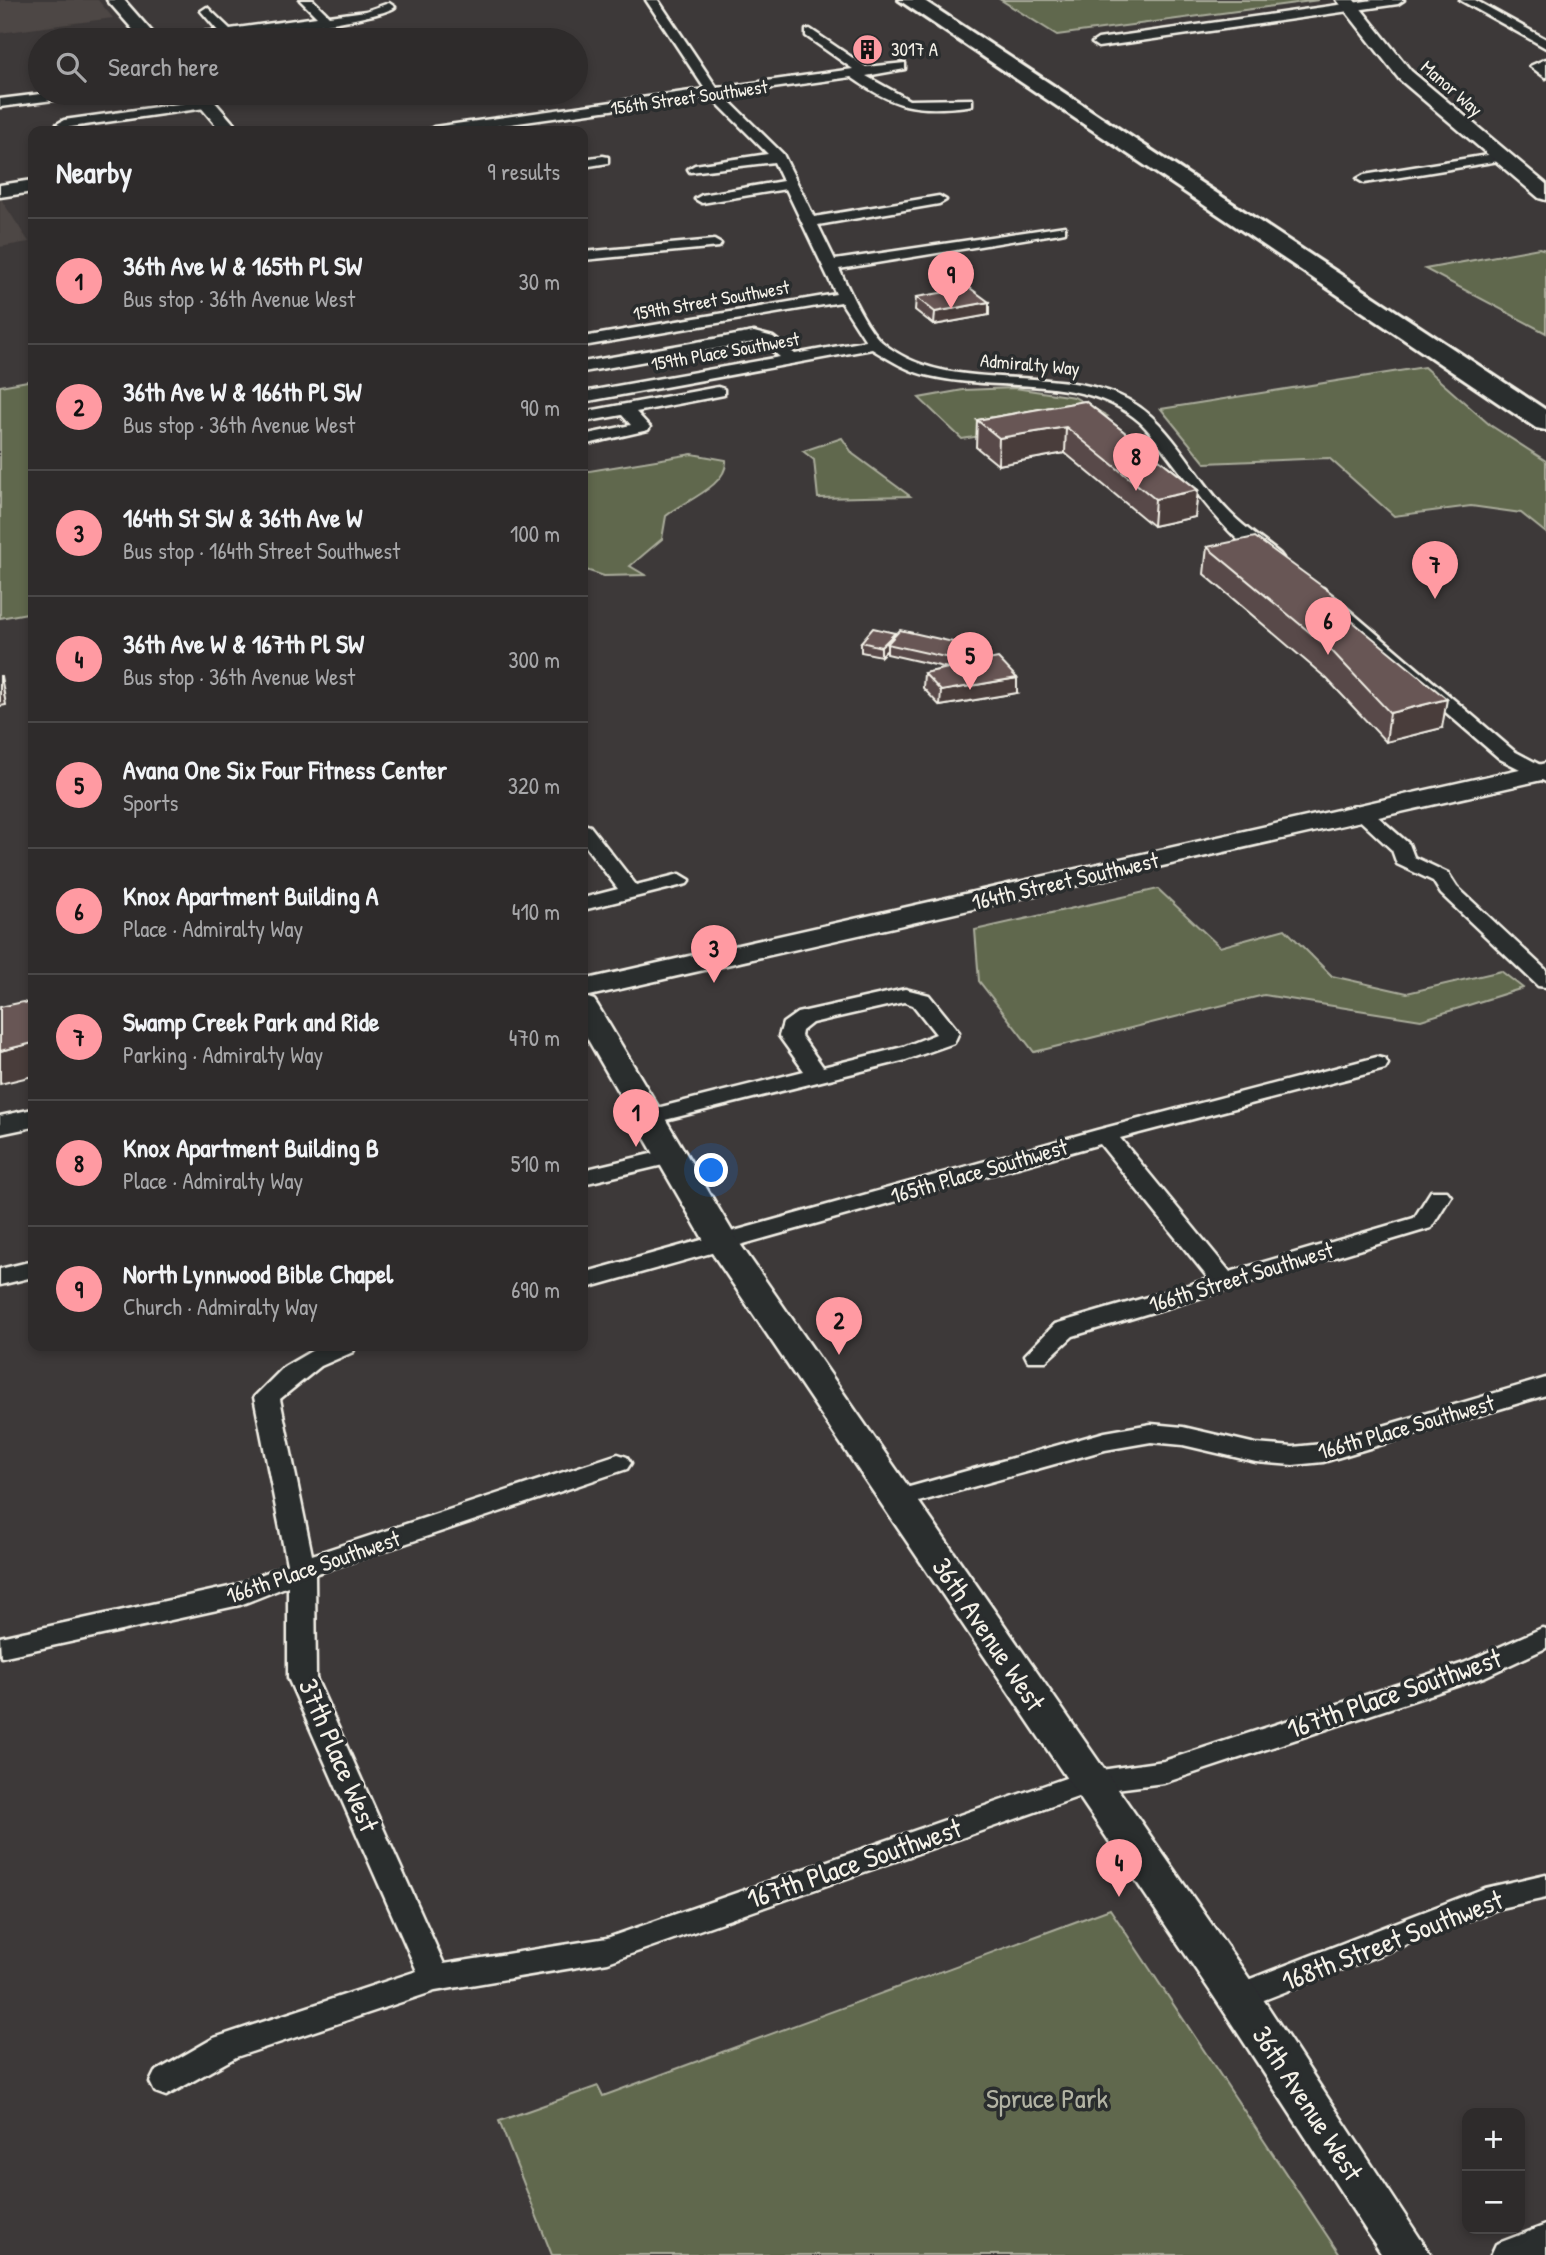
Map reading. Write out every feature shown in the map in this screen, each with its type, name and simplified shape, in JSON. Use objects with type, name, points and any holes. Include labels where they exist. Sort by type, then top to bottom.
[{"type":"highway","points":[[909,0],[1546,422]]},
{"type":"highway","points":[[930,0],[1546,404]]},
{"type":"main road","points":[[118,0],[141,28]]},
{"type":"main road","name":"Manor Way","points":[[1348,3],[1405,75],[1546,194]]},
{"type":"main road","points":[[209,105],[227,126]]},
{"type":"main road","points":[[0,191],[28,187]]},
{"type":"main road","name":"164th Street Southwest","points":[[588,988],[1362,813],[1544,775]]},
{"type":"main road","name":"36th Avenue West","points":[[588,1014],[723,1244],[1238,1997],[1408,2255]]},
{"type":"main road","points":[[0,1125],[28,1119]]},
{"type":"street","points":[[306,0],[326,20]]},
{"type":"street","name":"Admiralty Way","points":[[652,0],[714,93],[778,157],[845,297],[875,344],[900,360],[931,372],[972,379],[1054,384],[1113,398],[1146,419],[1224,517],[1499,747],[1544,775]]},
{"type":"street","points":[[1098,43],[1348,3],[1398,0]]},
{"type":"street","points":[[1466,0],[1546,44]]},
{"type":"street","points":[[265,28],[379,12],[389,7]]},
{"type":"street","points":[[207,11],[222,28]]},
{"type":"street","points":[[810,33],[896,103],[923,108],[967,102]]},
{"type":"street","points":[[1546,63],[1536,66],[1546,74]]},
{"type":"street","name":"156th Street Southwest","points":[[474,126],[901,66]]},
{"type":"street","points":[[0,103],[28,99]]},
{"type":"street","points":[[64,124],[166,105]]},
{"type":"street","points":[[522,120],[529,126]]},
{"type":"street","points":[[695,169],[778,157]]},
{"type":"street","points":[[1364,179],[1500,157]]},
{"type":"street","points":[[588,162],[603,160]]},
{"type":"street","points":[[702,198],[792,184]]},
{"type":"street","points":[[811,222],[939,200]]},
{"type":"street","points":[[830,265],[874,261],[1060,229]]},
{"type":"street","points":[[588,256],[713,244]]},
{"type":"street","name":"159th Street Southwest","points":[[588,341],[845,297]]},
{"type":"street","points":[[588,365],[754,337],[768,340],[791,358]]},
{"type":"street","name":"159th Place Southwest","points":[[588,396],[875,344]]},
{"type":"street","points":[[588,416],[718,392]]},
{"type":"street","points":[[588,439],[642,428],[625,409]]},
{"type":"street","points":[[1362,813],[1402,848],[1404,860],[1441,877],[1448,890],[1546,981]]},
{"type":"street","points":[[588,836],[631,892]]},
{"type":"street","points":[[588,903],[680,880]]},
{"type":"street","points":[[649,1117],[818,1075],[936,1044],[946,1038],[948,1032],[921,1000],[913,996],[805,1018],[791,1028],[790,1036],[818,1075]]},
{"type":"street","name":"165th Place Southwest","points":[[588,1281],[1105,1135],[1377,1064]]},
{"type":"street","points":[[1105,1135],[1225,1282]]},
{"type":"street","points":[[588,1176],[672,1156]]},
{"type":"street","name":"166th Street Southwest","points":[[1037,1355],[1064,1330],[1423,1223],[1439,1196]]},
{"type":"street","points":[[0,1276],[28,1270]]},
{"type":"street","name":"37th Place West","points":[[327,1351],[287,1376],[267,1397],[301,1569],[302,1678],[435,1978]]},
{"type":"street","name":"166th Place Southwest","points":[[897,1499],[1105,1441],[1151,1433],[1183,1436],[1256,1453],[1293,1456],[1324,1453],[1546,1386]]},
{"type":"street","name":"166th Place Southwest","points":[[0,1644],[240,1595],[301,1569],[618,1463]]},
{"type":"street","name":"167th Place Southwest","points":[[166,2082],[225,2046],[435,1978],[608,1950],[1090,1781],[1164,1772],[1474,1670],[1542,1638]]},
{"type":"street","name":"168th Street Southwest","points":[[1238,1997],[1496,1897],[1546,1886]]},
{"type":"street","points":[[1508,2255],[1546,2240]]},
{"type":"shaded area","points":[[0,0],[98,0],[113,18],[28,28],[0,33]]},
{"type":"shaded area","points":[[0,199],[1,199],[28,242],[0,247]]},
{"type":"green space","points":[[1001,0],[1319,0],[1057,35]]},
{"type":"green space","points":[[1539,248],[1546,250],[1546,333],[1425,269]]},
{"type":"green space","points":[[1424,367],[1490,425],[1546,461],[1546,533],[1521,513],[1471,506],[1394,516],[1329,458],[1205,463],[1161,409]]},
{"type":"green space","points":[[28,381],[28,613],[0,618],[0,386]]},
{"type":"green space","points":[[1015,388],[1074,397],[1107,416],[962,439],[919,398],[963,390]]},
{"type":"green space","points":[[842,438],[853,454],[910,496],[818,498],[814,460],[803,451]]},
{"type":"green space","points":[[692,454],[726,460],[720,478],[704,492],[666,516],[662,539],[630,566],[645,575],[604,576],[588,571],[588,471]]},
{"type":"green space","points":[[1158,889],[1220,947],[1285,929],[1332,976],[1407,993],[1501,971],[1523,988],[1421,1020],[1264,995],[1034,1052],[979,981],[975,930]]},
{"type":"green space","name":"Spruce Park","points":[[1110,1909],[1340,2255],[552,2255],[499,2121],[598,2086],[603,2096]]},
{"type":"building","points":[[970,288],[989,302],[935,312],[916,297]]},
{"type":"building","points":[[1085,401],[1198,490],[1155,499],[1066,427],[999,438],[977,420]]},
{"type":"building","points":[[1255,537],[1341,600],[1330,603],[1447,699],[1390,713],[1331,650],[1207,547]]},
{"type":"building","points":[[873,628],[895,633],[881,647],[861,642]]},
{"type":"building","points":[[900,630],[962,644],[949,658],[887,644]]},
{"type":"building","points":[[998,658],[1017,678],[941,691],[924,673]]},
{"type":"building","points":[[23,1002],[28,1004],[28,1044],[0,1051],[0,1007]]},
{"type":"place","name":"3017 A","points":[[868,49]]},
{"type":"place","name":"North Lynnwood Bible Chapel","points":[[951,309]]},
{"type":"place","name":"Knox Apartment Building B","points":[[1136,491]]},
{"type":"place","name":"Swamp Creek Park and Ride","points":[[1435,599]]},
{"type":"place","name":"Knox Apartment Building A","points":[[1328,655]]},
{"type":"place","name":"Avana One Six Four Fitness Center","points":[[970,690]]},
{"type":"place","name":"164th St SW & 36th Ave W","points":[[714,983]]},
{"type":"place","name":"36th Ave W & 165th Pl SW","points":[[636,1147]]},
{"type":"place","name":"36th Ave W & 166th Pl SW","points":[[839,1355]]},
{"type":"place","name":"36th Ave W & 167th Pl SW","points":[[1119,1897]]}]
